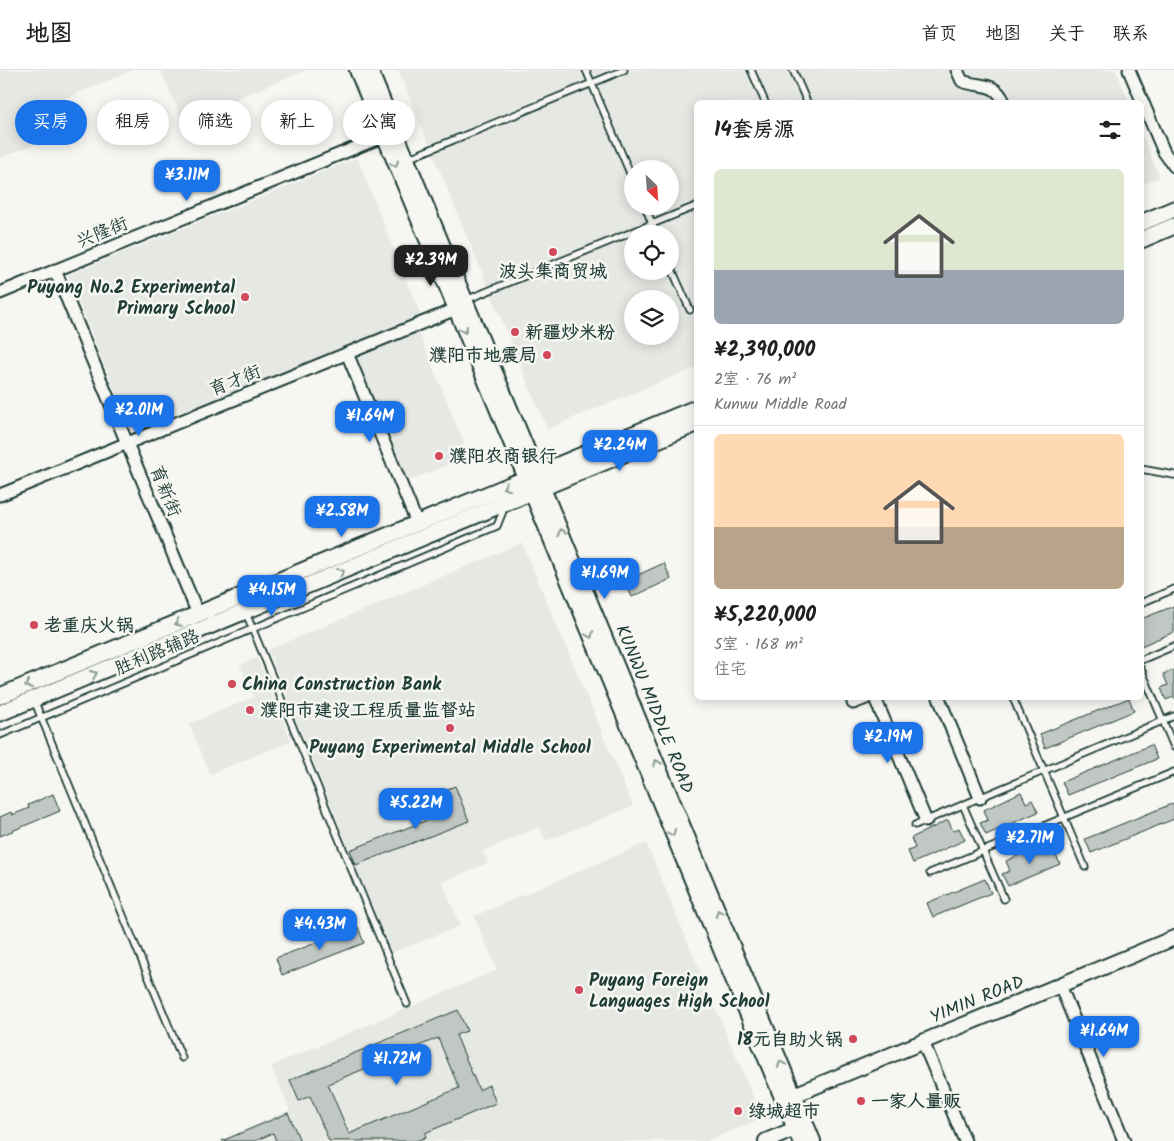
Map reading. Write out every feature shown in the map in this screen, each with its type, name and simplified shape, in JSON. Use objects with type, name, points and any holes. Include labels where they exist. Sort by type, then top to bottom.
[{"type":"main road","points":[[1144,222],[1174,209]]},
{"type":"main road","points":[[1144,239],[1174,226]]},
{"type":"main road","points":[[0,713],[507,503],[535,483],[694,409]]},
{"type":"main road","points":[[0,696],[417,524],[694,425]]},
{"type":"street","name":"KUNWU MIDDLE ROAD","points":[[357,70],[369,100]]},
{"type":"street","name":"KUNWU MIDDLE ROAD","points":[[370,70],[407,159],[461,304],[535,483],[814,1141]]},
{"type":"street","points":[[957,70],[962,81],[975,86],[990,86],[1000,93],[1003,100]]},
{"type":"street","points":[[1129,70],[1142,100]]},
{"type":"street","points":[[1144,105],[1164,152],[1174,166]]},
{"type":"street","name":"兴隆街","points":[[0,293],[362,145]]},
{"type":"street","name":"KUNWU MIDDLE ROAD","points":[[388,145],[461,304]]},
{"type":"street","name":"育新街","points":[[55,270],[198,614]]},
{"type":"street","name":"育才街","points":[[0,495],[347,353],[461,304]]},
{"type":"street","points":[[347,353],[417,524]]},
{"type":"street","name":"KUNWU MIDDLE ROAD","points":[[535,483],[797,1135]]},
{"type":"street","points":[[853,703],[861,700]]},
{"type":"street","points":[[876,700],[920,823]]},
{"type":"street","points":[[940,700],[980,798]]},
{"type":"street","name":"YIMIN ROAD","points":[[794,1095],[1174,938]]},
{"type":"street","points":[[1060,986],[1124,1141]]},
{"type":"street","points":[[924,1042],[964,1141]]},
{"type":"street","points":[[766,1141],[797,1135]]},
{"type":"lane","points":[[586,70],[624,160]]},
{"type":"lane","points":[[407,159],[624,70]]},
{"type":"lane","points":[[751,70],[763,100]]},
{"type":"lane","points":[[793,70],[806,100]]},
{"type":"lane","points":[[461,304],[694,207]]},
{"type":"lane","points":[[648,215],[652,224]]},
{"type":"lane","points":[[677,280],[690,310]]},
{"type":"lane","points":[[1144,470],[1174,475]]},
{"type":"lane","name":"胜利路辅路","points":[[0,735],[497,526],[507,503]]},
{"type":"lane","points":[[1144,602],[1174,589]]},
{"type":"lane","points":[[246,611],[407,1004]]},
{"type":"lane","points":[[1144,659],[1174,646]]},
{"type":"lane","points":[[1144,676],[1174,747]]},
{"type":"lane","points":[[34,699],[182,1058]]},
{"type":"lane","points":[[1014,700],[1085,868]]},
{"type":"lane","points":[[920,823],[1174,716]]},
{"type":"lane","points":[[930,873],[1174,772]]},
{"type":"lane","points":[[963,805],[1004,899]]},
{"type":"shaded area","points":[[0,70],[133,70],[61,100],[15,100],[15,145],[32,145],[0,158]]},
{"type":"shaded area","points":[[161,70],[306,70],[233,100],[179,100],[179,114]]},
{"type":"shaded area","name":"波头集商贸城","points":[[398,70],[1116,70],[1128,100],[694,100],[694,368],[547,429],[415,111],[415,100],[410,100]]},
{"type":"shaded area","points":[[1144,139],[1160,177],[1144,184]]},
{"type":"shaded area","name":"Puyang No.2 Experimental Primary School","points":[[357,158],[422,319],[133,436],[68,275]]},
{"type":"shaded area","points":[[418,331],[469,456],[406,482],[354,357]]},
{"type":"shaded area","name":"Puyang Experimental Middle School","points":[[522,543],[633,806],[546,841],[539,827],[483,851],[488,863],[442,882],[460,926],[391,953],[268,650]]},
{"type":"shaded area","name":"濮阳市建设工程质量监督站","points":[[257,658],[291,741],[210,774],[189,724],[254,697],[240,665]]},
{"type":"shaded area","name":"Puyang Foreign Languages High School","points":[[646,843],[762,1118],[707,1141],[218,1141],[290,1110],[271,1066],[497,970],[474,916]]},
{"type":"building","points":[[664,563],[671,579],[632,597],[625,581]]},
{"type":"building","points":[[1174,606],[1174,632],[1144,645],[1144,618]]},
{"type":"building","points":[[1174,670],[1174,699],[1173,697],[1166,700],[1161,688],[1168,685],[1163,674]]},
{"type":"building","points":[[1124,700],[1130,700],[1134,711],[1045,748],[1040,734]]},
{"type":"building","points":[[1151,745],[1157,759],[1068,795],[1062,782]]},
{"type":"building","points":[[455,786],[469,821],[356,865],[350,850],[448,812],[440,792]]},
{"type":"building","points":[[1021,792],[1026,803],[1032,800],[1038,812],[986,835],[980,823],[988,820],[984,810]]},
{"type":"building","points":[[53,794],[60,811],[0,836],[0,817],[11,812],[12,815],[29,808],[28,805]]},
{"type":"building","points":[[1174,803],[1174,819],[1091,853],[1085,839]]},
{"type":"building","points":[[948,820],[953,831],[959,828],[965,840],[913,863],[908,851],[915,848],[911,838]]},
{"type":"building","points":[[1043,844],[1048,854],[1054,851],[1060,864],[1008,886],[1002,874],[1010,871],[1006,861]]},
{"type":"building","points":[[985,879],[991,893],[933,917],[927,903]]},
{"type":"building","points":[[358,927],[364,943],[282,975],[276,958]]},
{"type":"building","points":[[458,1010],[467,1031],[456,1035],[479,1090],[489,1085],[496,1103],[425,1133],[426,1137],[416,1141],[329,1141],[310,1096],[299,1101],[290,1080]],"holes":[[[438,1038],[459,1088],[349,1134],[328,1084]]]},
{"type":"building","points":[[288,1113],[300,1141],[276,1141],[273,1133],[255,1141],[222,1141]]},
{"type":"place","name":"波头集商贸城","points":[[553,252]]},
{"type":"place","name":"Puyang No.2 Experimental Primary School","points":[[245,297]]},
{"type":"place","name":"新疆炒米粉","points":[[515,332]]},
{"type":"place","name":"濮阳市地震局","points":[[547,355]]},
{"type":"place","name":"濮阳农商银行","points":[[439,456]]},
{"type":"place","name":"老重庆火锅","points":[[34,625]]},
{"type":"place","name":"China Construction Bank","points":[[232,684]]},
{"type":"place","name":"濮阳市建设工程质量监督站","points":[[250,710]]},
{"type":"place","name":"Puyang Experimental Middle School","points":[[450,728]]},
{"type":"place","name":"Puyang Foreign Languages High School","points":[[579,990]]},
{"type":"place","name":"18元自助火锅","points":[[853,1039]]},
{"type":"place","name":"一家人量贩","points":[[861,1101]]},
{"type":"place","name":"绿城超市","points":[[738,1111]]}]
